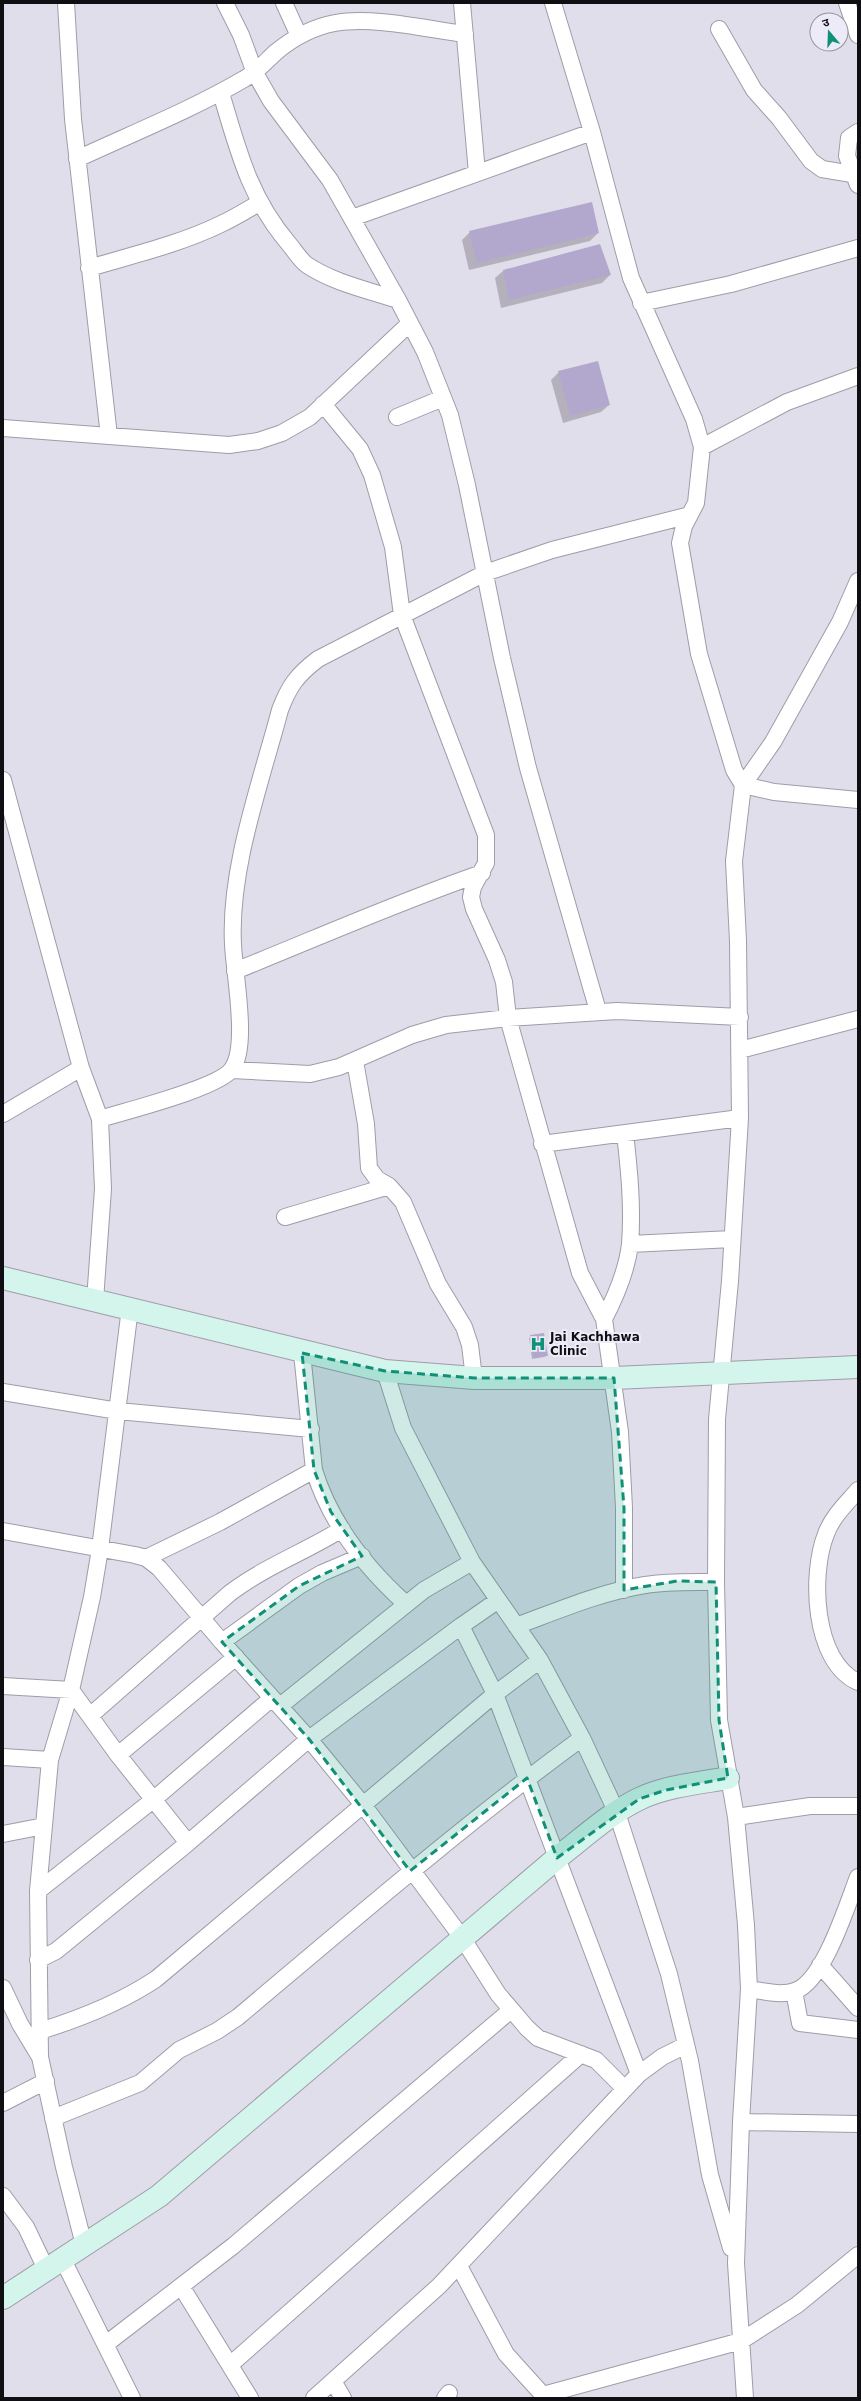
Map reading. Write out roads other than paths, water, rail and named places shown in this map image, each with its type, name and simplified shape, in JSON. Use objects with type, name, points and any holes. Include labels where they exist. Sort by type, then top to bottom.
[{"type":"street","points":[[66,3],[77,159],[109,436]]},
{"type":"street","points":[[225,3],[241,35],[255,73],[272,101],[330,180],[398,300],[425,352],[450,415],[467,485],[502,658],[528,768],[598,1011]]},
{"type":"street","points":[[284,3],[299,36]]},
{"type":"street","points":[[462,3],[477,173]]},
{"type":"street","points":[[553,3],[592,132],[624,255],[641,303],[694,418],[702,447],[699,488],[680,543],[690,608],[709,693],[726,751],[743,785]]},
{"type":"street","points":[[847,3],[858,35]]},
{"type":"street","points":[[77,159],[221,93],[255,73],[277,52],[299,36],[316,28],[336,23],[363,21],[465,34]]},
{"type":"street","points":[[719,29],[754,90],[789,130],[811,161],[822,170],[855,179]]},
{"type":"street","points":[[221,93],[244,169],[259,203],[278,231],[306,264],[328,277],[398,300]]},
{"type":"street","points":[[352,218],[592,132]]},
{"type":"street","points":[[855,179],[847,156],[849,138],[858,132]]},
{"type":"street","points":[[89,268],[149,251],[222,224],[259,203]]},
{"type":"street","points":[[641,303],[731,284],[858,248]]},
{"type":"street","points":[[3,428],[229,445],[258,441],[287,430],[310,417],[410,323]]},
{"type":"street","points":[[702,447],[787,402],[858,376]]},
{"type":"street","points":[[397,417],[443,398]]},
{"type":"street","points":[[323,404],[360,449],[372,475],[393,547],[402,615],[486,835],[486,863],[482,873],[473,887],[472,903],[504,982],[508,1018],[542,1144],[580,1273],[604,1319],[614,1378],[620,1432],[624,1508],[624,1590]]},
{"type":"street","points":[[100,1119],[213,1083],[232,1070],[238,1055],[240,1035],[232,943],[234,898],[243,849],[286,694],[298,674],[318,660],[485,573],[552,550],[690,515]]},
{"type":"street","points":[[745,2398],[736,2263],[741,2122],[749,1989],[746,1925],[736,1817],[719,1720],[716,1582],[720,1375],[730,1281],[740,1118],[740,1017],[734,861],[743,785],[773,742],[840,622],[858,581]]},
{"type":"street","points":[[3,780],[9,822],[81,1068],[100,1119],[103,1189],[95,1300]]},
{"type":"street","points":[[743,785],[774,792],[858,800]]},
{"type":"street","points":[[235,971],[347,927],[426,892],[482,873]]},
{"type":"street","points":[[232,1070],[310,1074],[355,1061],[412,1035],[446,1025],[508,1018],[598,1011],[740,1017]]},
{"type":"street","points":[[740,1050],[858,1019]]},
{"type":"street","points":[[355,1061],[366,1124],[369,1168],[377,1179],[389,1186],[402,1202],[438,1284],[464,1327],[470,1345],[474,1378]]},
{"type":"street","points":[[3,1114],[81,1068]]},
{"type":"street","points":[[542,1144],[740,1118]]},
{"type":"street","points":[[604,1319],[622,1278],[630,1244],[630,1189],[625,1133]]},
{"type":"street","points":[[286,1217],[389,1186]]},
{"type":"street","points":[[630,1244],[732,1239]]},
{"type":"street","points":[[3,1278],[384,1371],[474,1378],[614,1378],[720,1375],[858,1367]]},
{"type":"street","points":[[84,2245],[53,2118],[40,2057],[38,1891],[50,1760],[71,1690],[100,1549],[130,1308]]},
{"type":"street","points":[[302,1352],[314,1470],[322,1497],[342,1529],[384,1585],[406,1604]]},
{"type":"street","points":[[384,1371],[403,1428],[472,1562],[497,1601],[540,1660],[582,1738],[617,1813],[669,1974],[686,2045],[710,2175],[736,2263]]},
{"type":"street","points":[[3,1392],[118,1412],[311,1429]]},
{"type":"street","points":[[146,1558],[220,1522],[314,1470]]},
{"type":"street","points":[[858,1490],[839,1511],[826,1533],[820,1552],[818,1587],[822,1633],[828,1649],[839,1668],[858,1682]]},
{"type":"street","points":[[91,1715],[202,1619],[215,1605],[250,1578],[299,1555],[342,1529]]},
{"type":"street","points":[[3,1534],[100,1549],[146,1558],[160,1568],[222,1642],[309,1739],[364,1806],[410,1871],[463,1939],[498,1994],[511,2010],[538,2038],[596,2060],[625,2089]]},
{"type":"street","points":[[222,1642],[299,1586],[322,1573],[362,1556]]},
{"type":"street","points":[[38,1891],[276,1702],[406,1604],[444,1577],[472,1562]]},
{"type":"street","points":[[516,1626],[624,1590],[677,1581],[716,1582]]},
{"type":"street","points":[[38,1960],[56,1951],[188,1843],[309,1739],[497,1601]]},
{"type":"street","points":[[461,1626],[495,1694],[639,2074]]},
{"type":"street","points":[[118,1755],[236,1657]]},
{"type":"street","points":[[40,2031],[78,2019],[129,1997],[156,1979],[364,1806],[495,1694],[540,1660]]},
{"type":"street","points":[[3,1686],[71,1690],[91,1715],[118,1755],[188,1843]]},
{"type":"street","points":[[53,2118],[140,2083],[179,2050],[217,2031],[238,2017],[410,1871],[527,1778],[582,1738]]},
{"type":"street","points":[[3,1757],[50,1760]]},
{"type":"street","points":[[3,2298],[159,2196],[381,2005],[463,1939],[557,1858],[617,1813],[639,1799],[666,1790],[728,1778]]},
{"type":"street","points":[[736,1817],[810,1806],[858,1806]]},
{"type":"street","points":[[3,1834],[44,1826]]},
{"type":"street","points":[[749,1989],[780,1993],[794,1991],[806,1986],[830,1949],[858,1877]]},
{"type":"street","points":[[820,1965],[858,2008]]},
{"type":"street","points":[[3,1988],[7,2007],[40,2057]]},
{"type":"street","points":[[794,1991],[800,2023],[858,2030]]},
{"type":"street","points":[[106,2344],[239,2241],[511,2010]]},
{"type":"street","points":[[314,2398],[459,2266],[639,2074],[662,2057],[686,2045]]},
{"type":"street","points":[[230,2365],[581,2054]]},
{"type":"street","points":[[3,2103],[46,2081]]},
{"type":"street","points":[[741,2122],[858,2124]]},
{"type":"street","points":[[3,2197],[55,2265],[106,2344],[132,2398]]},
{"type":"street","points":[[459,2266],[506,2354],[544,2395],[741,2341],[797,2305],[858,2255]]},
{"type":"street","points":[[181,2286],[250,2398]]},
{"type":"street","points":[[333,2381],[343,2398]]},
{"type":"place","name":"Jai Kachhawa Clinic","points":[[538,1344]]}]
